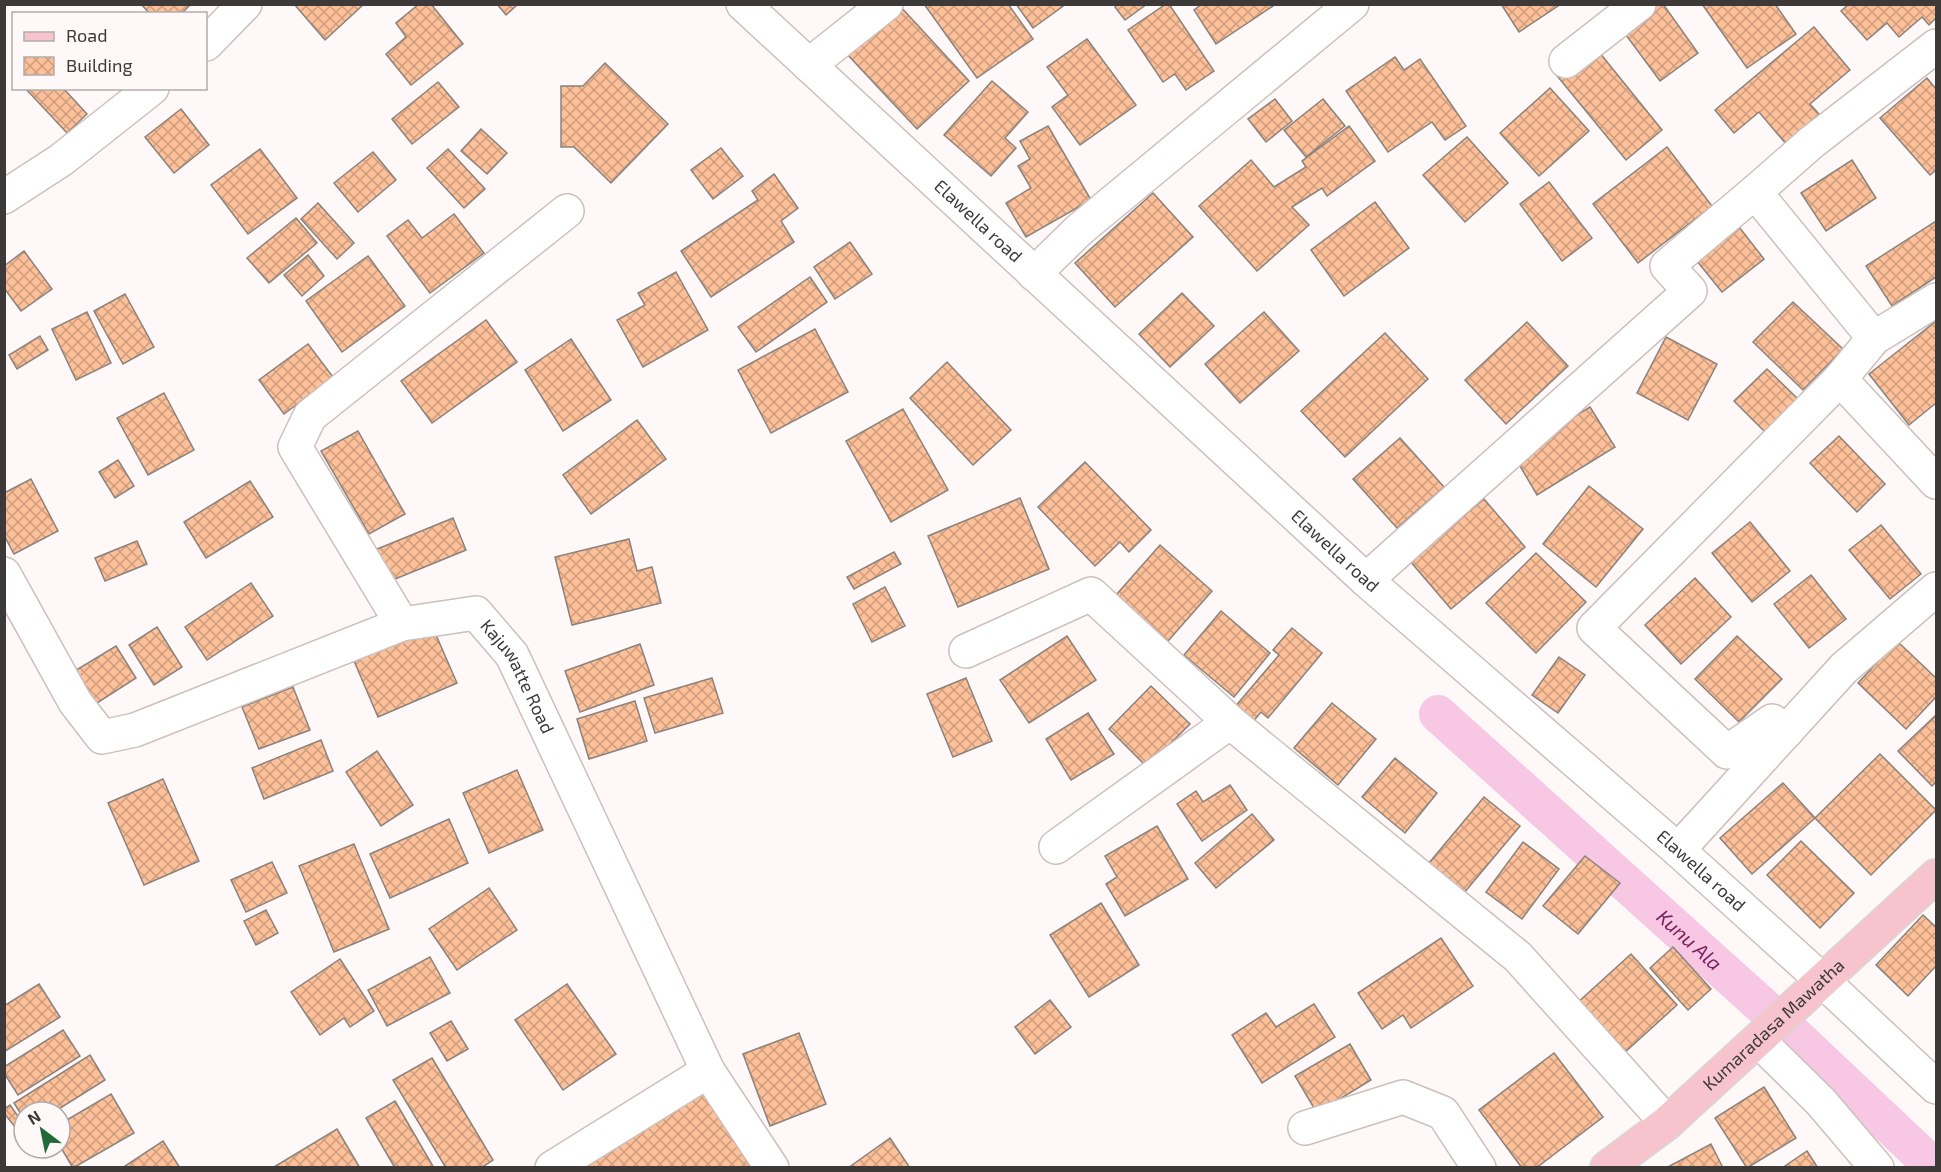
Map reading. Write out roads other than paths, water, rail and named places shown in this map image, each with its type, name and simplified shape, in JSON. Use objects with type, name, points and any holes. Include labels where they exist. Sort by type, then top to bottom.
[{"type":"main road","name":"Kumaradasa Mawatha","points":[[1607,1167],[1667,1124],[1936,876]]},
{"type":"street","points":[[207,43],[245,4]]},
{"type":"street","name":"Elawella road","points":[[743,4],[1366,580],[1678,850],[1936,1087]]},
{"type":"street","points":[[809,65],[886,4]]},
{"type":"street","points":[[1034,274],[1079,230],[1352,4]]},
{"type":"street","points":[[1566,61],[1639,4]]},
{"type":"street","points":[[1366,580],[1690,291],[1667,266],[1812,142],[1936,46]]},
{"type":"street","points":[[4,197],[61,160],[149,90]]},
{"type":"street","points":[[1755,192],[1874,339]]},
{"type":"street","points":[[402,624],[295,447],[310,416],[567,211]]},
{"type":"street","points":[[1787,731],[1772,721],[1727,752],[1594,628],[1840,379],[1874,339],[1936,300]]},
{"type":"street","points":[[1840,379],[1936,482]]},
{"type":"street","name":"Kajuwatte Road","points":[[4,574],[75,702],[102,737],[135,730],[402,624],[476,613],[512,655],[708,1071],[772,1167]]},
{"type":"street","points":[[1678,850],[1844,668],[1936,589]]},
{"type":"street","points":[[966,651],[1091,594],[1230,722],[1518,957],[1667,1124]]},
{"type":"street","points":[[1056,847],[1230,722]]},
{"type":"street","points":[[1758,1040],[1821,1102],[1877,1167]]},
{"type":"street","points":[[552,1167],[708,1071]]},
{"type":"street","points":[[1305,1128],[1403,1097],[1443,1113],[1479,1167]]},
{"type":"waterway","name":"Kunu Ala","points":[[1438,714],[1779,1021],[1935,1168]]}]
